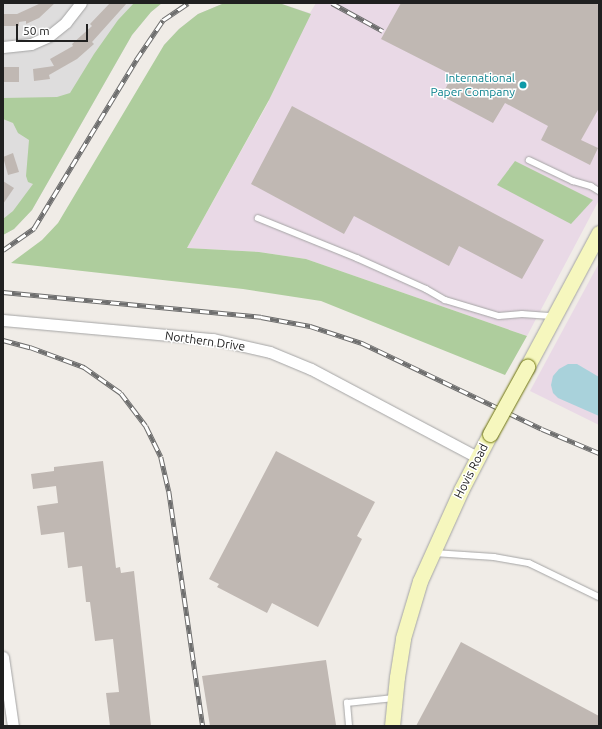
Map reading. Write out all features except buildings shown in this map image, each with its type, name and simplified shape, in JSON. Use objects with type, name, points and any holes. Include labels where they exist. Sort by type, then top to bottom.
[{"type":"street","points":[[3,47],[31,44],[49,36],[66,22],[81,3]]},
{"type":"street","name":"Hovis Road","points":[[392,726],[394,698],[403,638],[431,553],[477,457],[599,233]]},
{"type":"street","name":"Northern Drive","points":[[3,320],[214,339],[270,352],[311,369],[477,457]]},
{"type":"street","points":[[3,657],[13,726]]},
{"type":"lane","points":[[529,160],[573,181],[591,186],[599,191]]},
{"type":"lane","points":[[258,218],[364,261],[426,289],[445,300],[499,316],[522,314],[554,316]]},
{"type":"lane","points":[[431,553],[494,558],[529,563],[599,598]]},
{"type":"lane","points":[[349,726],[348,703],[394,698]]},
{"type":"shaded area","points":[[3,3],[162,3],[151,12],[132,35],[32,210],[14,229],[3,235]]},
{"type":"shaded area","points":[[279,3],[310,13],[316,3],[599,3],[599,200],[527,336],[306,259],[259,252],[187,248],[269,101],[164,45],[179,29],[198,14],[222,4]]},
{"type":"shaded area","points":[[599,263],[599,425],[530,391]]},
{"type":"green space","points":[[134,3],[162,3],[151,12],[132,35],[32,210],[14,229],[3,235],[3,219],[13,211],[33,184],[28,182],[26,176],[29,140],[18,133],[13,123],[3,119],[3,98],[57,97],[70,93],[94,54],[118,20]]},
{"type":"green space","points":[[279,3],[311,14],[269,100],[187,248],[259,252],[306,259],[527,336],[505,375],[321,301],[243,289],[11,263],[42,240],[58,223],[164,45],[179,29],[198,14],[222,4]]},
{"type":"green space","points":[[515,161],[593,200],[571,224],[497,185]]},
{"type":"water","points":[[568,364],[577,364],[599,377],[599,416],[558,398],[553,393],[551,385],[553,376],[559,369]]},
{"type":"railway","points":[[3,250],[34,228],[136,60],[163,20],[188,3]]},
{"type":"railway","points":[[332,3],[383,31]]},
{"type":"railway","points":[[3,292],[261,317],[310,326],[362,343],[542,429],[599,453]]},
{"type":"railway","points":[[3,340],[30,347],[84,367],[121,393],[146,426],[161,457],[169,491],[203,726]]},
{"type":"place","name":"International Paper Company","points":[[523,85]]}]
